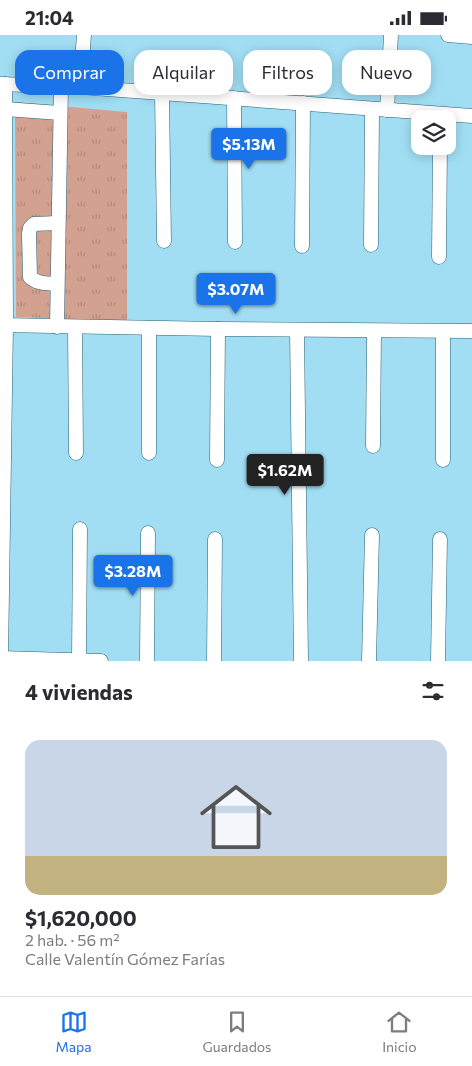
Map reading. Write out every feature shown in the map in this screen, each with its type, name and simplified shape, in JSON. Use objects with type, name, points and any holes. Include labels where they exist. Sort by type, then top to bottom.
[{"type":"street","points":[[83,50],[84,35]]},
{"type":"street","points":[[387,110],[391,35]]},
{"type":"street","points":[[448,35],[472,37]]},
{"type":"street","points":[[3,84],[5,109],[1,658],[101,661]]},
{"type":"street","points":[[57,327],[57,223],[61,95]]},
{"type":"street","points":[[162,95],[164,241]]},
{"type":"street","points":[[191,95],[411,113]]},
{"type":"street","points":[[234,98],[235,242]]},
{"type":"street","points":[[302,247],[303,103]]},
{"type":"street","points":[[5,109],[60,113]]},
{"type":"street","points":[[371,245],[372,109]]},
{"type":"street","points":[[456,116],[472,116]]},
{"type":"street","points":[[439,257],[440,155]]},
{"type":"street","points":[[57,223],[34,224],[30,228],[29,234],[30,277],[39,283],[57,284]]},
{"type":"street","points":[[3,325],[472,331]]},
{"type":"street","points":[[75,327],[76,453]]},
{"type":"street","points":[[149,328],[149,453]]},
{"type":"street","points":[[217,460],[218,329]]},
{"type":"street","points":[[297,330],[301,661]]},
{"type":"street","points":[[373,446],[374,331]]},
{"type":"street","points":[[443,331],[443,459]]},
{"type":"street","points":[[79,661],[80,529]]},
{"type":"street","points":[[147,661],[148,533]]},
{"type":"street","points":[[369,661],[372,535]]},
{"type":"street","points":[[214,661],[215,539]]},
{"type":"street","points":[[438,661],[440,539]]},
{"type":"green space","points":[[15,102],[127,112],[127,321],[16,317]]}]
